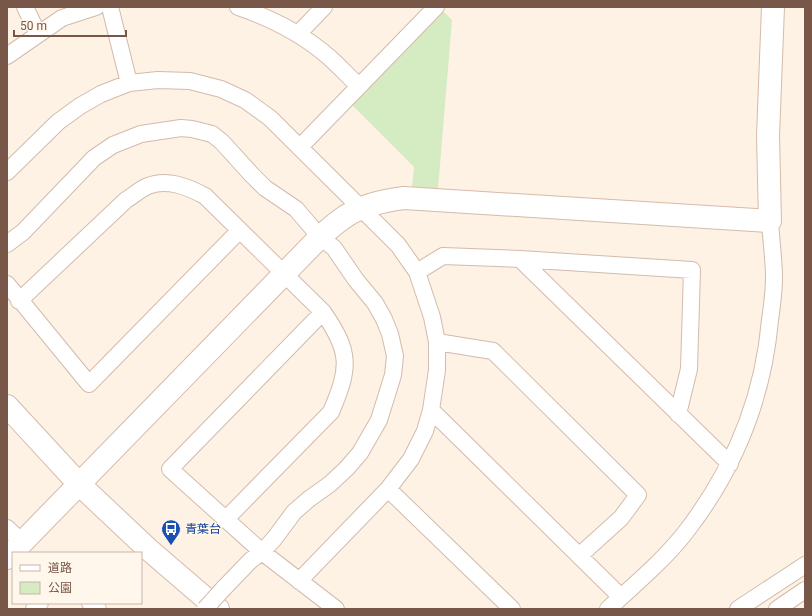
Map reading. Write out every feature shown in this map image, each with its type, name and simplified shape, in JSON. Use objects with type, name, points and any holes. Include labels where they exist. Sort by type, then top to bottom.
[{"type":"street","points":[[25,7],[38,34]]},
{"type":"street","points":[[7,56],[62,18],[96,7]]},
{"type":"street","points":[[110,7],[129,83]]},
{"type":"street","points":[[238,7],[257,13],[298,34],[330,58],[359,86]]},
{"type":"street","points":[[298,34],[324,7]]},
{"type":"street","points":[[300,147],[436,7]]},
{"type":"street","points":[[608,609],[655,565],[684,534],[711,497],[730,464],[750,418],[757,394],[768,347],[774,279],[770,221],[768,136],[773,7]]},
{"type":"street","points":[[7,172],[58,122],[74,110],[101,94],[129,83],[158,80],[190,81],[221,89],[245,100],[270,118],[398,245],[417,272],[432,317],[437,342],[437,370],[431,410],[425,431],[411,459],[388,489],[298,581]]},
{"type":"street","points":[[7,244],[23,232],[94,158],[113,145],[141,134],[181,128],[192,129],[212,134],[222,142],[265,188],[296,209],[320,238],[334,248],[356,280],[375,302],[390,334],[394,356],[393,375],[379,420],[360,453],[330,484],[294,512],[274,540],[251,560],[221,599],[205,609]]},
{"type":"street","points":[[19,301],[126,200],[146,187],[169,183],[188,188],[205,196],[323,312],[335,329],[343,346],[345,371],[341,389],[331,412],[225,520]]},
{"type":"street","points":[[7,558],[15,535],[79,484],[320,238],[340,220],[362,208],[384,201],[404,198],[770,221]]},
{"type":"street","points":[[7,284],[19,301],[89,384],[239,231]]},
{"type":"street","points":[[417,272],[443,256],[520,259],[692,270],[689,369],[678,414]]},
{"type":"street","points":[[520,259],[730,464]]},
{"type":"street","points":[[323,312],[170,469],[262,552],[336,609]]},
{"type":"street","points":[[437,342],[493,351],[638,495],[620,518],[580,556]]},
{"type":"street","points":[[7,406],[79,484],[148,550],[221,599]]},
{"type":"street","points":[[431,410],[621,597]]},
{"type":"street","points":[[388,489],[512,609]]},
{"type":"street","points":[[738,609],[805,565]]},
{"type":"street","points":[[777,609],[805,590]]},
{"type":"green space","points":[[442,10],[452,20],[438,189],[412,187],[414,167],[351,104]]},
{"type":"place","name":"青葉台","points":[[171,546]]}]
